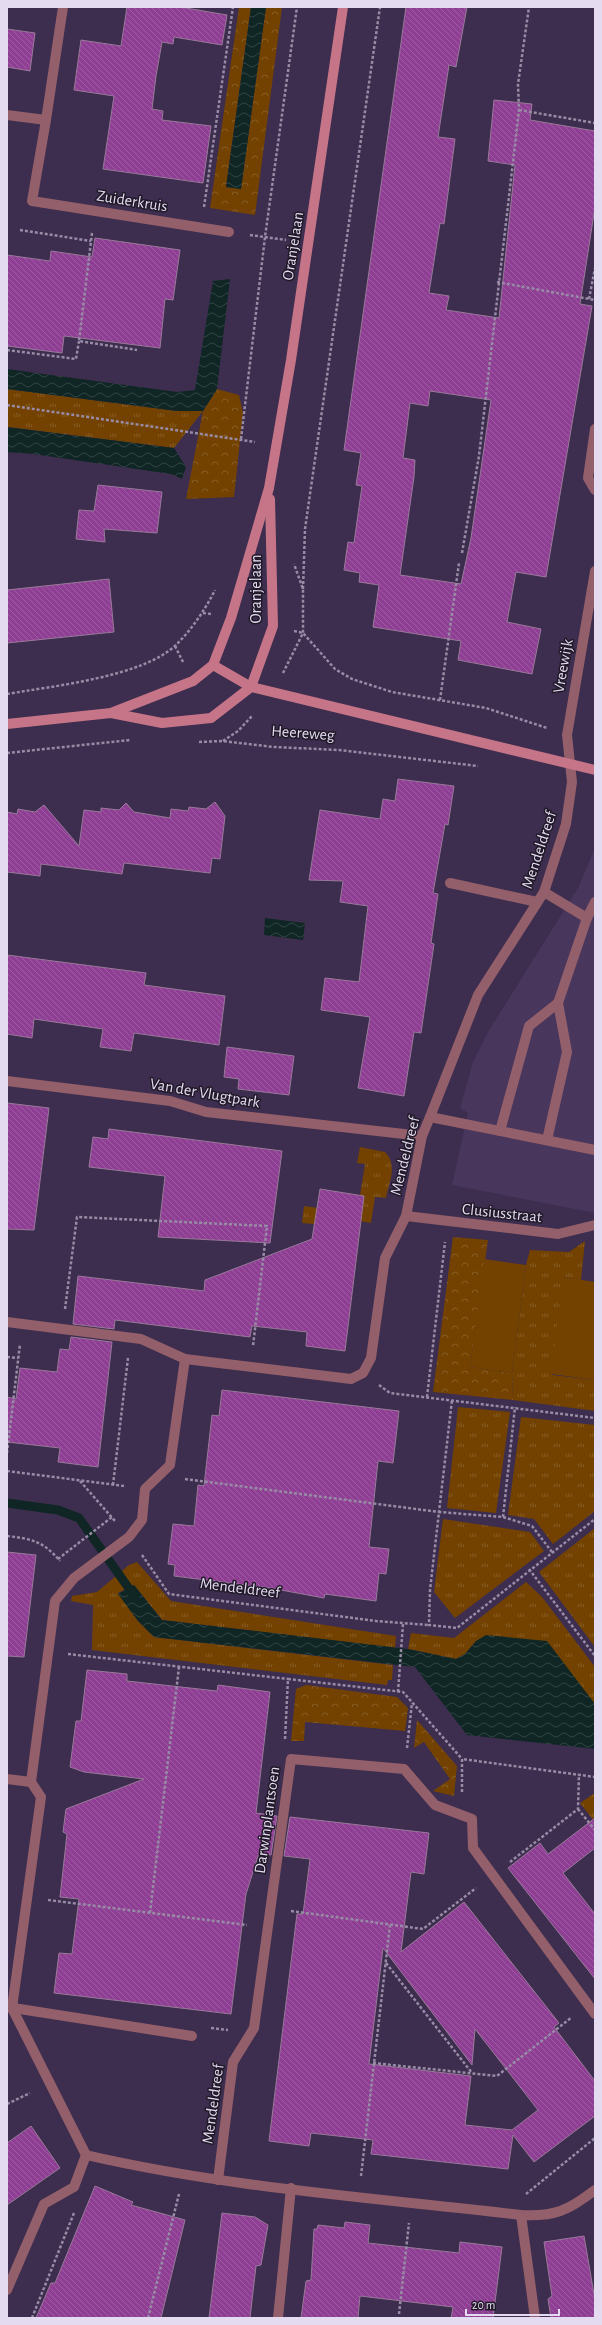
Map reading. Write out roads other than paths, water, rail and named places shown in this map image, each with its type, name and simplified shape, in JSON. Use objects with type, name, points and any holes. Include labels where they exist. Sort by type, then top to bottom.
[{"type":"main road","name":"Oranjelaan","points":[[213,665],[232,618],[269,488],[278,446],[343,7]]},
{"type":"main road","name":"Oranjelaan","points":[[251,687],[273,626],[269,488]]},
{"type":"main road","name":"Heereweg","points":[[213,665],[251,687],[571,766],[595,770]]},
{"type":"main road","points":[[7,724],[112,713],[156,697],[193,681],[213,665]]},
{"type":"main road","points":[[112,713],[162,723],[211,718],[251,687]]},
{"type":"street","name":"Zuiderkruis","points":[[63,7],[32,201],[229,232]]},
{"type":"street","points":[[7,115],[46,120]]},
{"type":"street","points":[[595,430],[588,478],[595,490]]},
{"type":"street","name":"Vreewijk","points":[[571,766],[567,735],[595,571]]},
{"type":"street","name":"Mendeldreef","points":[[185,1359],[351,1379],[363,1373],[371,1358],[385,1258],[406,1216],[422,1136],[478,996],[544,892],[566,824],[572,782],[571,766]]},
{"type":"street","points":[[450,883],[537,902]]},
{"type":"street","points":[[544,892],[587,918]]},
{"type":"street","points":[[547,1140],[567,1052],[558,1004],[587,918],[595,902]]},
{"type":"street","points":[[500,1131],[529,1026],[558,1004]]},
{"type":"street","name":"Van der Vlugtpark","points":[[7,1081],[170,1101],[206,1112],[422,1136]]},
{"type":"street","points":[[430,1117],[595,1150]]},
{"type":"street","name":"Clusiusstraat","points":[[406,1216],[558,1234],[595,1225]]},
{"type":"street","points":[[7,1322],[141,1339],[185,1359],[170,1465],[145,1489],[142,1520],[129,1536],[74,1578],[55,1601],[31,1782],[41,1797],[27,1898],[9,2008],[86,2155],[74,2187],[44,2204],[7,2290]]},
{"type":"street","name":"Darwinplantsoen","points":[[268,1923],[291,1759],[404,1769],[435,1806],[472,1819],[473,1848],[595,2014]]},
{"type":"street","points":[[7,1779],[31,1782]]},
{"type":"street","name":"Mendeldreef","points":[[218,2180],[233,2062],[254,2028],[268,1923]]},
{"type":"street","points":[[9,2008],[192,2036]]},
{"type":"street","points":[[86,2155],[183,2175],[218,2180],[521,2215],[545,2216],[562,2211],[595,2190]]},
{"type":"street","points":[[278,2318],[291,2188]]},
{"type":"street","points":[[521,2215],[535,2318]]},
{"type":"water","points":[[251,7],[266,7],[241,189],[226,187]]},
{"type":"water","points":[[230,279],[217,389],[203,411],[177,411],[7,389],[7,369],[177,392],[195,390],[213,281]]},
{"type":"water","points":[[7,427],[174,448],[186,467],[182,479],[171,474],[33,454],[7,452]]},
{"type":"water","points":[[265,918],[305,923],[303,940],[264,935]]},
{"type":"water","points":[[134,1585],[162,1620],[408,1649],[456,1659],[465,1654],[476,1641],[486,1635],[547,1641],[595,1704],[595,1749],[467,1735],[415,1667],[154,1637],[138,1621],[118,1594]]},
{"type":"waterway","points":[[7,1503],[58,1510],[79,1518],[135,1597]]}]
